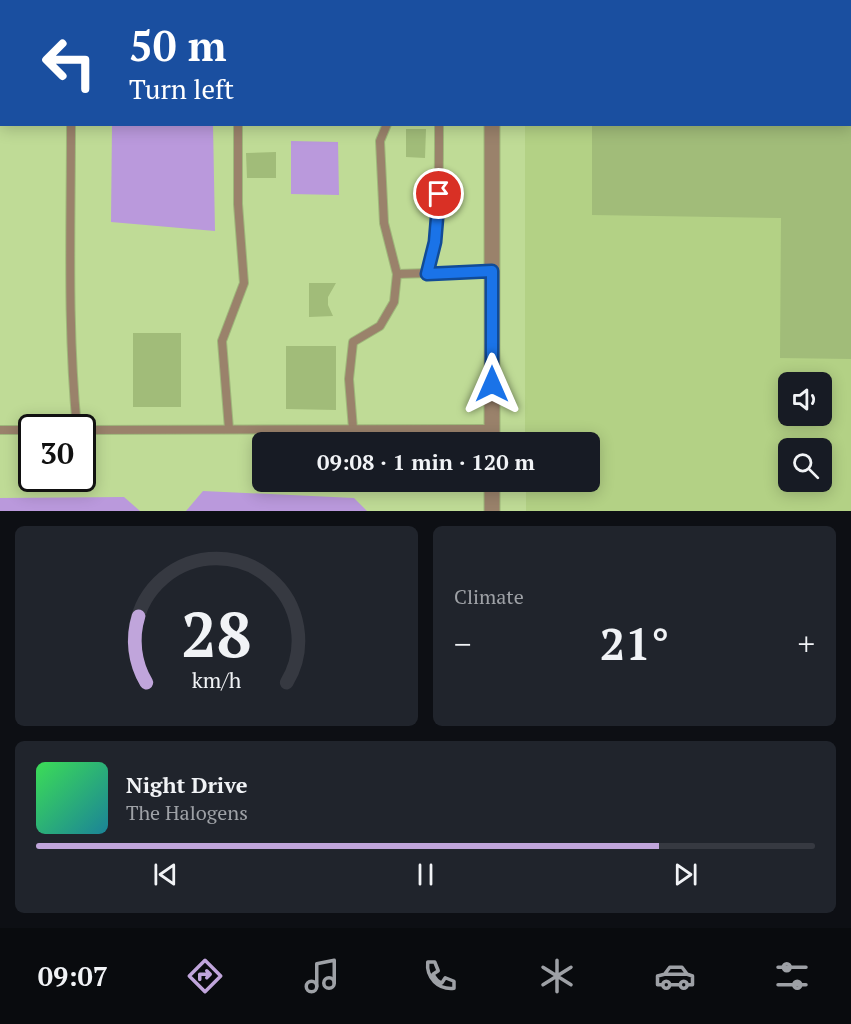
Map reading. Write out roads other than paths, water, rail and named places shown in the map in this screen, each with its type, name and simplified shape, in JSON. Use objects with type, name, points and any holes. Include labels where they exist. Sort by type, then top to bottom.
[{"type":"street","points":[[492,126],[492,432]]},
{"type":"street","points":[[492,492],[492,511]]},
{"type":"lane","points":[[71,126],[70,329],[76,414]]},
{"type":"lane","points":[[230,429],[222,341],[244,283],[238,204],[238,126]]},
{"type":"lane","points":[[353,429],[349,380],[353,342],[380,326],[394,302],[397,274],[384,223],[380,141],[386,126]]},
{"type":"lane","points":[[427,274],[435,242],[439,194],[439,126]]},
{"type":"lane","points":[[397,274],[492,271]]},
{"type":"lane","points":[[96,430],[353,429],[413,432]]},
{"type":"lane","points":[[0,430],[18,430]]}]
